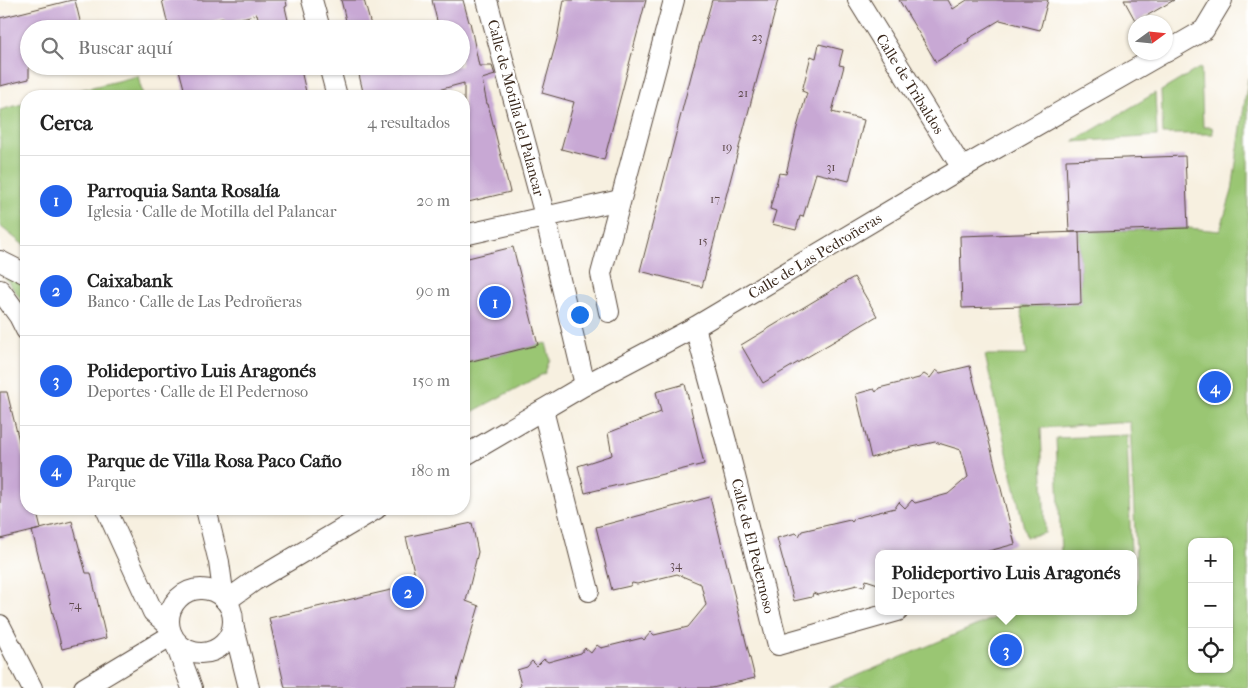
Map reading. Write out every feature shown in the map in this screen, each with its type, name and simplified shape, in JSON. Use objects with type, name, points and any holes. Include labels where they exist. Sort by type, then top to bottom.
[{"type":"street","points":[[312,0],[318,20]]},
{"type":"street","name":"Calle de Motilla del Palancar","points":[[487,0],[545,216],[585,385]]},
{"type":"street","points":[[609,312],[600,274],[674,0]]},
{"type":"street","name":"Calle de Tribaldos","points":[[858,0],[962,168]]},
{"type":"street","name":"Calle de Las Pedroñeras","points":[[1173,47],[1204,30],[1222,0]]},
{"type":"street","name":"Calle de Las Pedroñeras","points":[[470,453],[585,385],[695,328],[962,168],[1151,60]]},
{"type":"street","points":[[331,75],[335,90]]},
{"type":"street","name":"Calle de Motilla del Palancar","points":[[470,234],[620,200]]},
{"type":"street","points":[[0,261],[20,271]]},
{"type":"street","points":[[0,290],[20,318]]},
{"type":"street","name":"Calle de El Pedernoso","points":[[695,328],[778,645],[884,615]]},
{"type":"street","points":[[543,410],[589,591]]},
{"type":"street","points":[[109,515],[153,612],[180,646],[198,653],[208,653],[218,649],[231,634],[233,624]]},
{"type":"street","points":[[207,515],[219,562],[225,600]]},
{"type":"street","points":[[225,600],[366,515]]},
{"type":"street","points":[[192,688],[171,633],[169,617],[171,608],[182,594],[200,589],[217,593],[225,600],[232,612],[233,624],[249,688]]},
{"type":"street","points":[[0,624],[32,688]]},
{"type":"street","points":[[84,688],[171,633]]},
{"type":"green space","points":[[1201,67],[1203,127],[1212,127],[1213,134],[1163,134],[1161,91]]},
{"type":"green space","points":[[138,76],[142,90],[80,90]]},
{"type":"green space","points":[[1248,78],[1248,688],[828,688],[1001,615],[1137,615],[1137,550],[1130,422],[1041,428],[1045,533],[1026,537],[985,355],[1027,355],[1021,307],[1081,304],[1079,232],[1188,228],[1220,231],[1232,191]]},
{"type":"green space","points":[[1155,93],[1157,136],[1073,142]]},
{"type":"green space","points":[[20,105],[20,242],[0,226],[0,110]]},
{"type":"green space","points":[[8,276],[20,283],[20,298],[6,279]]},
{"type":"green space","points":[[546,343],[550,359],[545,373],[470,413],[470,362]]},
{"type":"green space","points":[[1127,435],[1131,550],[1061,550],[1056,438]]},
{"type":"building","points":[[75,0],[80,20],[20,20],[20,75],[29,75],[29,79],[0,86],[0,18]]},
{"type":"building","points":[[162,0],[286,0],[287,6],[285,7],[288,20],[259,20],[257,14],[235,20],[226,20],[224,18],[216,20],[167,20]]},
{"type":"building","points":[[341,0],[364,0],[370,20],[346,20]]},
{"type":"building","points":[[432,0],[463,0],[468,20],[437,20]]},
{"type":"building","points":[[564,0],[646,0],[604,160],[561,149],[574,102],[542,93],[557,39]]},
{"type":"building","points":[[712,0],[778,0],[702,287],[640,271]]},
{"type":"building","points":[[899,0],[948,0],[953,9],[967,0],[1048,0],[1040,30],[1000,20],[968,39],[969,41],[936,62]]},
{"type":"building","points":[[1124,0],[1174,0],[1148,15],[1132,15]]},
{"type":"building","points":[[470,22],[479,66],[492,66],[495,75],[482,79],[510,192],[470,202],[470,90],[464,90],[464,83],[438,90],[363,90],[359,75],[470,75]]},
{"type":"building","points":[[819,44],[843,50],[839,65],[844,66],[832,112],[864,120],[849,181],[816,173],[803,217],[800,216],[796,230],[772,224],[776,211],[770,209],[779,173],[786,174],[807,93],[802,91],[811,56],[816,58]]},
{"type":"building","points":[[180,75],[302,75],[306,90],[184,90]]},
{"type":"building","points":[[1185,156],[1188,228],[1069,232],[1066,160]]},
{"type":"building","points":[[1079,232],[1081,304],[962,308],[960,236]]},
{"type":"building","points":[[513,247],[538,345],[470,362],[470,258]]},
{"type":"building","points":[[854,277],[877,316],[763,383],[741,345]]},
{"type":"building","points":[[970,366],[1015,544],[992,550],[875,550],[875,583],[866,580],[864,587],[857,585],[818,595],[813,593],[812,597],[794,601],[777,538],[796,533],[799,536],[802,531],[850,520],[852,522],[855,518],[895,508],[899,502],[905,508],[912,500],[915,503],[948,494],[968,477],[961,450],[935,442],[894,451],[891,450],[871,458],[856,394],[874,389],[876,392],[879,388],[919,378],[924,374],[930,378],[936,370],[940,373]]},
{"type":"building","points":[[685,384],[704,464],[585,493],[578,466],[612,455],[608,433],[661,412],[656,392]]},
{"type":"building","points":[[0,392],[7,392],[20,445],[20,515],[38,515],[41,529],[0,539]]},
{"type":"building","points":[[710,497],[755,678],[712,688],[518,688],[521,685],[517,670],[527,667],[532,661],[537,666],[544,659],[548,662],[581,653],[585,648],[591,653],[597,645],[601,648],[642,638],[644,640],[651,632],[654,635],[688,627],[706,605],[701,584],[677,574],[637,584],[632,583],[630,586],[612,590],[596,527]]},
{"type":"building","points":[[72,521],[86,573],[91,573],[106,638],[62,649],[32,531]]},
{"type":"building","points":[[472,523],[478,552],[466,601],[479,606],[455,688],[285,688],[269,618],[417,584],[406,537]]},
{"type":"place","name":"Parroquia Santa Rosalía","points":[[495,302]]},
{"type":"place","name":"Parque de Villa Rosa Paco Caño","points":[[1215,387]]},
{"type":"place","name":"Caixabank","points":[[408,592]]},
{"type":"place","name":"Polideportivo Luis Aragonés","points":[[1006,650]]}]
